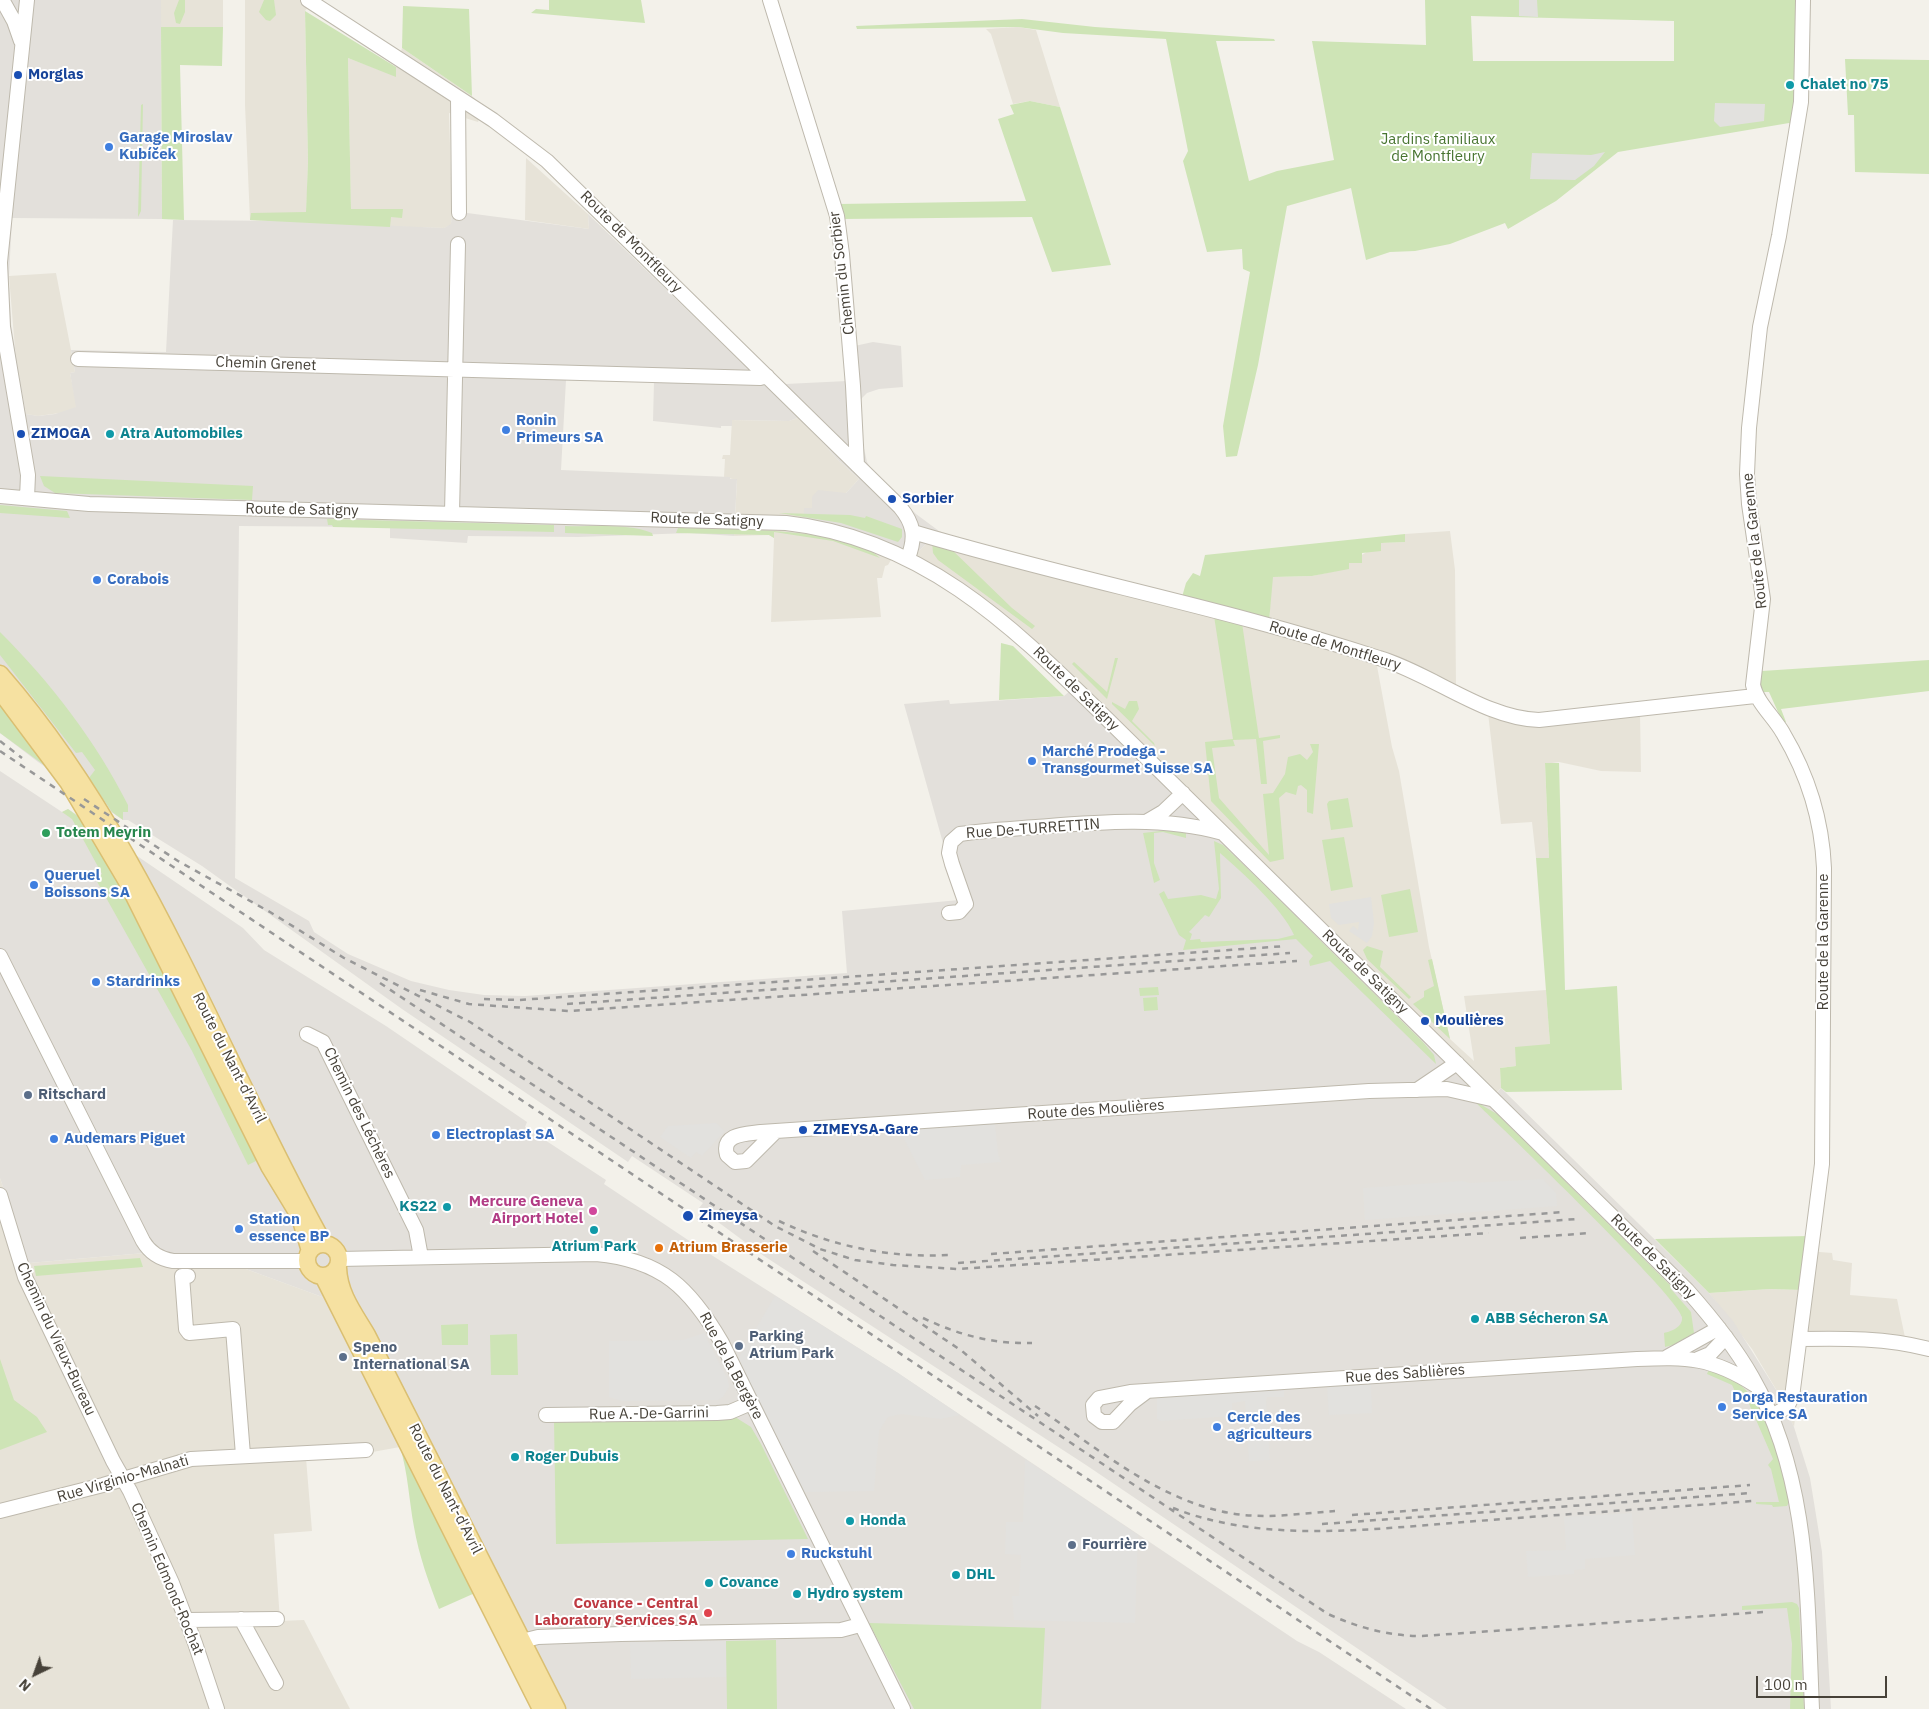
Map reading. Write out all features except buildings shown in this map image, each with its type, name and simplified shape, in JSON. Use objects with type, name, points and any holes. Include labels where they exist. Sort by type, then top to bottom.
[{"type":"main road","name":"Route du Nant-d'Avril","points":[[0,674],[53,740],[110,829],[173,947],[314,1252]]},
{"type":"main road","name":"Route du Nant-d'Avril","points":[[0,692],[68,782],[126,880],[269,1166],[300,1217],[314,1252]]},
{"type":"main road","points":[[333,1247],[339,1263],[334,1272],[323,1276],[312,1272],[314,1252],[333,1247]]},
{"type":"main road","name":"Route du Nant-d'Avril","points":[[339,1263],[338,1278],[346,1299],[367,1335],[556,1709]]},
{"type":"main road","name":"Route du Nant-d'Avril","points":[[323,1276],[541,1709]]},
{"type":"street","points":[[2,1],[14,6],[26,0]]},
{"type":"street","points":[[26,0],[0,262],[0,296],[3,348],[26,460],[27,498]]},
{"type":"street","name":"Route de Montfleury","points":[[308,0],[508,131],[557,169],[900,507],[910,522],[913,532],[1312,637],[1420,673],[1490,709],[1518,719],[1540,720],[1755,696]]},
{"type":"street","name":"Chemin du Sorbier","points":[[770,0],[837,216],[853,386],[857,464]]},
{"type":"street","name":"Route de la Garenne","points":[[1772,1416],[1787,1407],[1792,1397],[1822,1164],[1823,849],[1815,806],[1796,758],[1774,719],[1755,696],[1753,685],[1763,599],[1749,504],[1747,474],[1749,428],[1760,327],[1781,227],[1801,102],[1803,0]]},
{"type":"street","points":[[2,1],[14,21],[22,42]]},
{"type":"street","points":[[458,98],[459,213]]},
{"type":"street","points":[[452,513],[458,244]]},
{"type":"street","name":"Chemin Grenet","points":[[78,359],[760,378],[767,376]]},
{"type":"street","name":"Route de Satigny","points":[[0,496],[99,504],[786,523],[842,533],[870,542],[908,558],[961,590],[1010,627],[1052,665],[1687,1290],[1722,1332],[1757,1386],[1772,1416],[1784,1451],[1798,1507],[1807,1596],[1812,1709]]},
{"type":"street","points":[[908,558],[914,540],[913,532]]},
{"type":"street","points":[[1145,822],[1187,797]]},
{"type":"street","points":[[1175,822],[1182,816],[1187,797]]},
{"type":"street","name":"Rue De-TURRETTIN","points":[[949,913],[959,912],[966,904],[949,853],[951,842],[956,836],[1072,824],[1145,822],[1175,822],[1224,833]]},
{"type":"street","points":[[0,956],[143,1240],[151,1251],[163,1258],[174,1261],[314,1252]]},
{"type":"street","name":"Chemin des Léchères","points":[[307,1034],[323,1042],[416,1230],[421,1257]]},
{"type":"street","points":[[1460,1066],[1447,1089],[1480,1095],[1495,1101]]},
{"type":"street","points":[[1417,1090],[1460,1066]]},
{"type":"street","name":"Route des Moulières","points":[[775,1132],[1369,1091],[1447,1089]]},
{"type":"street","name":"Chemin du Vieux-Bureau","points":[[0,1195],[25,1277],[122,1479]]},
{"type":"street","name":"Rue de la Bergère","points":[[339,1263],[421,1257],[596,1254],[625,1258],[648,1266],[683,1288],[703,1311],[722,1343],[903,1709]]},
{"type":"street","points":[[188,1276],[182,1276],[186,1329],[189,1333],[233,1329],[243,1455]]},
{"type":"street","points":[[1698,1360],[1710,1354],[1722,1332]]},
{"type":"street","name":"Rue des Sablières","points":[[1664,1358],[1722,1332]]},
{"type":"street","points":[[1800,1339],[1859,1339],[1899,1342],[1929,1349]]},
{"type":"street","name":"Rue des Sablières","points":[[1146,1392],[1664,1358],[1698,1360],[1732,1371],[1757,1386]]},
{"type":"street","name":"Rue A.-De-Garrini","points":[[546,1415],[717,1413],[730,1412],[750,1403]]},
{"type":"street","name":"Rue Virginio-Malnati","points":[[0,1511],[191,1459],[366,1450]]},
{"type":"street","name":"Chemin Edmond-Rochat","points":[[122,1479],[153,1539],[187,1620],[217,1709]]},
{"type":"street","points":[[187,1620],[277,1618]]},
{"type":"street","points":[[241,1619],[276,1684]]},
{"type":"street","points":[[522,1641],[538,1637],[621,1634],[841,1630],[860,1625]]},
{"type":"shaded area","points":[[0,0],[161,0],[162,219],[12,218],[9,276],[11,324],[26,414],[38,416],[55,414],[76,407],[70,373],[75,372],[71,350],[166,352],[173,220],[285,221],[444,228],[451,224],[452,211],[589,229],[588,214],[765,385],[847,381],[845,348],[873,342],[901,346],[903,387],[879,389],[867,393],[862,398],[860,402],[862,439],[867,462],[872,470],[916,514],[939,531],[915,555],[803,526],[804,508],[812,508],[812,497],[818,490],[846,493],[859,479],[837,459],[800,417],[789,421],[732,420],[732,426],[721,426],[721,428],[653,421],[654,382],[566,380],[561,470],[730,477],[730,479],[737,479],[734,536],[690,533],[578,537],[468,536],[467,543],[390,538],[390,527],[239,526],[235,878],[309,921],[314,932],[348,954],[411,981],[449,990],[484,995],[525,996],[847,973],[842,911],[959,900],[904,704],[949,700],[950,704],[1064,696],[1079,683],[1497,1093],[1501,1088],[1709,1293],[1733,1321],[1780,1396],[1794,1427],[1810,1478],[1822,1552],[1831,1709],[1447,1709],[1086,1465],[764,1256],[699,1208],[703,1203],[632,1156],[628,1162],[402,1009],[202,866],[128,820],[123,820],[38,762],[0,733]]},
{"type":"shaded area","points":[[161,0],[223,0],[223,27],[161,27]]},
{"type":"shaded area","points":[[245,0],[313,0],[305,11],[308,162],[306,223],[250,220],[245,105]]},
{"type":"shaded area","points":[[1519,0],[1537,0],[1538,17],[1519,16]]},
{"type":"shaded area","points":[[1018,27],[1036,30],[1060,107],[1030,101],[1013,104],[991,34],[986,29]]},
{"type":"shaded area","points":[[402,48],[472,96],[484,107],[478,122],[449,113],[452,211],[451,225],[444,228],[373,226],[351,216],[348,58],[396,76],[396,67]]},
{"type":"shaded area","points":[[1715,103],[1765,104],[1764,121],[1720,127],[1714,121]]},
{"type":"shaded area","points":[[1605,152],[1594,166],[1575,180],[1530,179],[1532,153],[1591,155]]},
{"type":"shaded area","points":[[526,158],[588,214],[589,229],[525,220]]},
{"type":"shaded area","points":[[56,273],[75,372],[70,373],[77,407],[67,412],[38,416],[26,414],[16,361],[9,276]]},
{"type":"shaded area","points":[[800,417],[837,459],[859,479],[846,493],[895,553],[888,565],[885,566],[882,578],[877,578],[881,617],[771,622],[774,538],[769,535],[734,536],[737,480],[724,477],[725,459],[722,459],[723,455],[730,455],[732,420],[789,421]]},
{"type":"shaded area","points":[[939,531],[968,541],[1269,621],[1272,577],[1312,576],[1349,568],[1349,563],[1381,543],[1405,542],[1405,534],[1450,531],[1455,570],[1456,687],[1520,714],[1640,714],[1641,772],[1601,771],[1559,762],[1545,764],[1549,858],[1536,858],[1532,822],[1501,824],[1488,713],[1379,663],[1377,666],[1392,747],[1399,771],[1429,947],[1450,1039],[1474,1061],[1464,996],[1546,990],[1550,1044],[1516,1066],[1500,1068],[1501,1088],[1496,1093],[1026,634],[971,590],[915,555]]},
{"type":"shaded area","points":[[0,771],[62,812],[68,809],[243,928],[264,950],[386,1026],[527,1122],[525,1127],[606,1180],[604,1184],[694,1244],[898,1373],[1297,1641],[1319,1652],[1406,1709],[533,1709],[325,1298],[246,1269],[242,1264],[173,1268],[158,1263],[145,1253],[29,1263],[0,1178]]},
{"type":"shaded area","points":[[1371,897],[1374,923],[1372,936],[1367,943],[1349,931],[1353,926],[1358,930],[1359,922],[1339,925],[1331,918],[1329,904]]},
{"type":"shaded area","points":[[716,1123],[725,1131],[702,1156],[696,1152],[691,1158],[660,1137],[668,1126]]},
{"type":"shaded area","points":[[995,1124],[998,1154],[1001,1162],[961,1165],[960,1177],[925,1180],[900,1131]]},
{"type":"shaded area","points":[[0,1178],[29,1263],[145,1253],[242,1264],[246,1269],[325,1298],[400,1447],[356,1455],[306,1458],[312,1531],[274,1534],[280,1621],[304,1620],[350,1709],[0,1709]]},
{"type":"shaded area","points":[[1543,1179],[1556,1193],[1557,1206],[1365,1220],[1363,1188],[1463,1181],[1469,1183]]},
{"type":"shaded area","points":[[1808,1251],[1832,1253],[1833,1260],[1852,1263],[1850,1295],[1897,1299],[1907,1347],[1873,1344],[1806,1347],[1802,1359],[1794,1427],[1780,1396],[1752,1349],[1709,1293],[1770,1289],[1802,1290]]},
{"type":"shaded area","points":[[775,1296],[898,1373],[960,1415],[940,1419],[901,1414],[888,1417],[879,1431],[874,1491],[805,1492],[738,1359]]},
{"type":"shaded area","points":[[704,1333],[728,1380],[729,1387],[723,1397],[718,1400],[622,1401],[609,1397],[609,1341],[683,1340]]},
{"type":"shaded area","points":[[1371,1384],[1372,1413],[1329,1415],[1327,1386]]},
{"type":"shaded area","points":[[1284,1390],[1284,1397],[1267,1397],[1266,1401],[1270,1460],[1249,1461],[1245,1401],[1232,1403],[1232,1416],[1160,1421],[1157,1419],[1157,1398]]},
{"type":"shaded area","name":"Fourrière","points":[[1025,1459],[1138,1535],[1135,1623],[1014,1620],[1012,1596],[1019,1596],[1021,1555],[1005,1554],[1006,1522],[1023,1522]]},
{"type":"shaded area","points":[[1632,1513],[1635,1555],[1585,1559],[1585,1569],[1574,1570],[1574,1574],[1528,1577],[1526,1551],[1566,1550],[1564,1517]]},
{"type":"shaded area","points":[[726,1641],[726,1677],[631,1679],[630,1642]]},
{"type":"green space","points":[[179,0],[185,0],[185,12],[180,24],[176,23],[174,13]]},
{"type":"green space","points":[[264,0],[274,0],[276,15],[270,21],[266,20],[259,12]]},
{"type":"green space","points":[[549,0],[641,0],[645,23],[531,13],[536,9],[549,10]]},
{"type":"green space","name":"Jardins familiaux de Montfleury","points":[[1425,0],[1798,0],[1797,93],[1792,125],[1789,123],[1618,152],[1556,201],[1508,229],[1505,223],[1450,244],[1415,251],[1390,252],[1366,260],[1351,188],[1287,206],[1258,365],[1237,456],[1226,457],[1223,426],[1250,272],[1243,269],[1242,249],[1207,252],[1183,161],[1188,151],[1166,39],[1063,33],[1018,27],[857,29],[856,26],[1022,19],[1095,27],[1274,39],[1275,41],[1216,41],[1249,181],[1277,171],[1334,160],[1312,41],[1426,45]],"holes":[[[1471,16],[1674,21],[1674,61],[1473,61]]]},
{"type":"green space","points":[[403,6],[469,9],[472,96],[402,48]]},
{"type":"green space","points":[[305,11],[396,67],[396,77],[348,58],[351,209],[403,209],[402,218],[391,217],[390,227],[250,220],[251,213],[306,212],[308,162]]},
{"type":"green space","points":[[161,27],[223,27],[222,66],[180,65],[184,220],[162,219]]},
{"type":"green space","points":[[1845,59],[1929,60],[1929,174],[1855,172],[1854,115],[1848,115]]},
{"type":"green space","points":[[1030,101],[1060,107],[1111,265],[1052,272],[1032,217],[843,219],[839,204],[1026,201],[998,119],[1014,114],[1010,105]]},
{"type":"green space","points":[[143,104],[141,211],[138,217],[141,105]]},
{"type":"green space","points":[[40,476],[253,486],[252,500],[55,493],[44,486]]},
{"type":"green space","points":[[0,505],[67,511],[70,518],[0,513]]},
{"type":"green space","points":[[779,513],[850,515],[865,518],[866,516],[902,529],[902,537],[898,542],[841,523]]},
{"type":"green space","points":[[327,519],[554,525],[554,532],[333,527],[328,525]]},
{"type":"green space","points":[[565,526],[632,528],[652,533],[653,536],[565,533]]},
{"type":"green space","points":[[678,528],[754,530],[815,535],[842,540],[865,548],[880,558],[833,541],[774,532],[774,538],[769,535],[676,533]]},
{"type":"green space","points":[[1405,534],[1405,542],[1381,543],[1381,551],[1362,553],[1362,563],[1349,563],[1349,569],[1312,576],[1273,577],[1269,622],[1182,597],[1186,583],[1193,573],[1200,576],[1205,555]]},
{"type":"green space","points":[[932,542],[948,546],[1012,608],[1035,626],[1032,629],[938,560],[933,553]]},
{"type":"green space","points":[[1214,616],[1242,623],[1259,738],[1280,735],[1280,738],[1263,741],[1267,784],[1261,784],[1256,739],[1233,740],[1235,746],[1212,748],[1219,798],[1269,855],[1263,794],[1273,793],[1285,774],[1288,757],[1300,754],[1307,760],[1313,752],[1310,744],[1319,744],[1313,814],[1307,812],[1307,790],[1301,785],[1298,786],[1296,795],[1286,792],[1279,798],[1284,859],[1270,862],[1211,801],[1205,742],[1233,739]]},
{"type":"green space","points":[[0,632],[55,692],[87,735],[128,805],[128,812],[123,812],[123,820],[112,812],[89,778],[95,770],[82,752],[76,753],[0,655]]},
{"type":"green space","points":[[1001,643],[1013,646],[1064,696],[999,700]]},
{"type":"green space","points":[[1115,658],[1118,658],[1107,699],[1072,664],[1074,662],[1107,692]]},
{"type":"green space","points":[[1929,660],[1929,691],[1781,709],[1786,722],[1783,723],[1769,692],[1763,692],[1759,683],[1760,665],[1762,671]]},
{"type":"green space","points":[[1129,701],[1137,701],[1139,709],[1132,721],[1155,746],[1112,704],[1112,702],[1125,709]]},
{"type":"green space","points":[[0,704],[32,744],[31,747],[48,768],[0,733]]},
{"type":"green space","points":[[1545,763],[1559,763],[1565,990],[1617,986],[1622,1090],[1506,1092],[1501,1088],[1500,1068],[1516,1066],[1515,1047],[1550,1044],[1536,858],[1549,858]]},
{"type":"green space","points":[[1348,798],[1353,827],[1331,830],[1327,804],[1329,801]]},
{"type":"green space","points":[[68,809],[83,820],[128,903],[258,1160],[248,1165],[192,1051],[95,878],[102,874],[72,819],[62,812]]},
{"type":"green space","points":[[1177,829],[1186,831],[1186,838],[1163,832],[1154,833],[1154,863],[1160,880],[1154,883],[1143,833]]},
{"type":"green space","points":[[1344,837],[1353,887],[1331,891],[1322,840]]},
{"type":"green space","points":[[1214,841],[1223,845],[1422,1041],[1434,1055],[1436,1064],[1330,961],[1310,966],[1309,961],[1313,956],[1296,939],[1183,950],[1186,940],[1179,935],[1159,894],[1164,891],[1168,899],[1201,895],[1216,899],[1219,889]],"holes":[[[1220,853],[1272,903],[1289,925],[1294,935],[1278,939],[1201,942],[1200,939],[1190,940],[1192,934],[1189,932],[1205,915],[1209,917],[1221,898]]]},
{"type":"green space","points":[[1410,889],[1418,932],[1389,937],[1381,895]]},
{"type":"green space","points":[[1367,946],[1383,951],[1380,967],[1411,997],[1409,999],[1367,959],[1363,950]]},
{"type":"green space","points":[[1432,959],[1450,1039],[1413,1004],[1424,997],[1424,991],[1434,986],[1428,960]]},
{"type":"green space","points":[[1158,987],[1159,995],[1140,996],[1139,988]]},
{"type":"green space","points":[[1157,997],[1158,1010],[1144,1011],[1143,998]]},
{"type":"green space","points":[[1473,1100],[1497,1114],[1671,1286],[1670,1288],[1691,1312],[1694,1333],[1673,1345],[1665,1347],[1664,1333],[1676,1328],[1682,1320],[1673,1303],[1622,1246]]},
{"type":"green space","points":[[1809,1236],[1802,1290],[1770,1289],[1709,1293],[1655,1239]]},
{"type":"green space","points":[[140,1258],[143,1267],[36,1276],[34,1266]]},
{"type":"green space","points":[[468,1324],[468,1345],[442,1345],[441,1325]]},
{"type":"green space","points":[[517,1334],[518,1375],[491,1375],[490,1335]]},
{"type":"green space","points":[[0,1359],[14,1400],[37,1417],[47,1432],[0,1450]]},
{"type":"green space","points":[[1709,1369],[1734,1380],[1746,1390],[1756,1403],[1777,1453],[1789,1502],[1787,1506],[1773,1507],[1772,1505],[1756,1504],[1756,1502],[1779,1502],[1771,1469],[1768,1465],[1773,1459],[1747,1399],[1740,1402],[1732,1385],[1707,1374]]},
{"type":"green space","points":[[735,1417],[751,1427],[808,1539],[556,1544],[554,1421]]},
{"type":"green space","points":[[400,1447],[475,1593],[439,1609],[416,1538]]},
{"type":"green space","points":[[1792,1602],[1797,1604],[1799,1608],[1804,1709],[1790,1709],[1792,1644],[1787,1608],[1742,1610],[1742,1606]]},
{"type":"green space","points":[[869,1623],[1045,1628],[1041,1709],[914,1709]]},
{"type":"green space","points":[[776,1640],[777,1709],[727,1709],[726,1641]]},
{"type":"railway","points":[[0,741],[22,758]]},
{"type":"railway","points":[[0,751],[1431,1709]]},
{"type":"railway","points":[[84,799],[178,861],[270,912],[344,958],[470,1022],[775,1226],[820,1249],[855,1260],[893,1265],[958,1269],[1489,1233]]},
{"type":"railway","points":[[484,999],[519,1000],[1286,946]]},
{"type":"railway","points":[[567,1004],[1290,953]]},
{"type":"railway","points":[[420,990],[469,1004],[569,1011],[1297,961]]},
{"type":"railway","points":[[380,983],[1328,1614],[1374,1630],[1398,1635],[1422,1636],[1763,1612]]},
{"type":"railway","points":[[991,1254],[1564,1212]]},
{"type":"railway","points":[[958,1263],[1577,1219]]},
{"type":"railway","points":[[779,1221],[820,1238],[862,1249],[905,1255],[950,1255]]},
{"type":"railway","points":[[1520,1238],[1591,1233]]},
{"type":"railway","points":[[813,1251],[962,1351],[1038,1416]]},
{"type":"railway","points":[[923,1318],[963,1334],[989,1340],[1032,1343]]},
{"type":"railway","points":[[1035,1406],[1134,1474],[1187,1501],[1215,1510],[1255,1516],[1335,1511]]},
{"type":"railway","points":[[1352,1515],[1750,1485]]},
{"type":"railway","points":[[1322,1524],[1751,1493]]},
{"type":"railway","points":[[1173,1508],[1209,1519],[1246,1527],[1323,1531],[1362,1530],[1752,1501]]},
{"type":"place","name":"Morglas","points":[[18,75]]},
{"type":"place","name":"Chalet no 75","points":[[1790,85]]},
{"type":"place","name":"Garage Miroslav Kubíček","points":[[109,147]]},
{"type":"place","name":"Ronin Primeurs SA","points":[[506,430]]},
{"type":"place","name":"ZIMOGA","points":[[21,434]]},
{"type":"place","name":"Atra Automobiles","points":[[110,434]]},
{"type":"place","name":"Sorbier","points":[[892,499]]},
{"type":"place","name":"Corabois","points":[[97,580]]},
{"type":"place","name":"Marché Prodega - Transgourmet Suisse SA","points":[[1032,761]]},
{"type":"place","name":"Totem Meyrin","points":[[46,833]]},
{"type":"place","name":"Queruel Boissons SA","points":[[34,885]]},
{"type":"place","name":"Stardrinks","points":[[96,982]]},
{"type":"place","name":"Moulières","points":[[1425,1021]]},
{"type":"place","name":"Ritschard","points":[[28,1095]]},
{"type":"place","name":"ZIMEYSA-Gare","points":[[803,1130]]},
{"type":"place","name":"Electroplast SA","points":[[436,1135]]},
{"type":"place","name":"Audemars Piguet","points":[[54,1139]]},
{"type":"place","name":"KS22","points":[[447,1207]]},
{"type":"place","name":"Mercure Geneva Airport Hotel","points":[[593,1211]]},
{"type":"place","name":"Zimeysa","points":[[688,1216]]},
{"type":"place","name":"Station essence BP","points":[[239,1229]]},
{"type":"place","name":"Atrium Park","points":[[594,1230]]},
{"type":"place","name":"Atrium Brasserie","points":[[659,1248]]},
{"type":"place","name":"ABB Sécheron SA","points":[[1475,1319]]},
{"type":"place","name":"Parking Atrium Park","points":[[739,1346]]},
{"type":"place","name":"Speno International SA","points":[[343,1357]]},
{"type":"place","name":"Dorga Restauration Service SA","points":[[1722,1407]]},
{"type":"place","name":"Cercle des agriculteurs","points":[[1217,1427]]},
{"type":"place","name":"Roger Dubuis","points":[[515,1457]]},
{"type":"place","name":"Honda","points":[[850,1521]]},
{"type":"place","name":"Fourrière","points":[[1072,1545]]},
{"type":"place","name":"Ruckstuhl","points":[[791,1554]]},
{"type":"place","name":"DHL","points":[[956,1575]]},
{"type":"place","name":"Covance","points":[[709,1583]]},
{"type":"place","name":"Hydro system","points":[[797,1594]]},
{"type":"place","name":"Covance - Central Laboratory Services SA","points":[[708,1613]]}]
